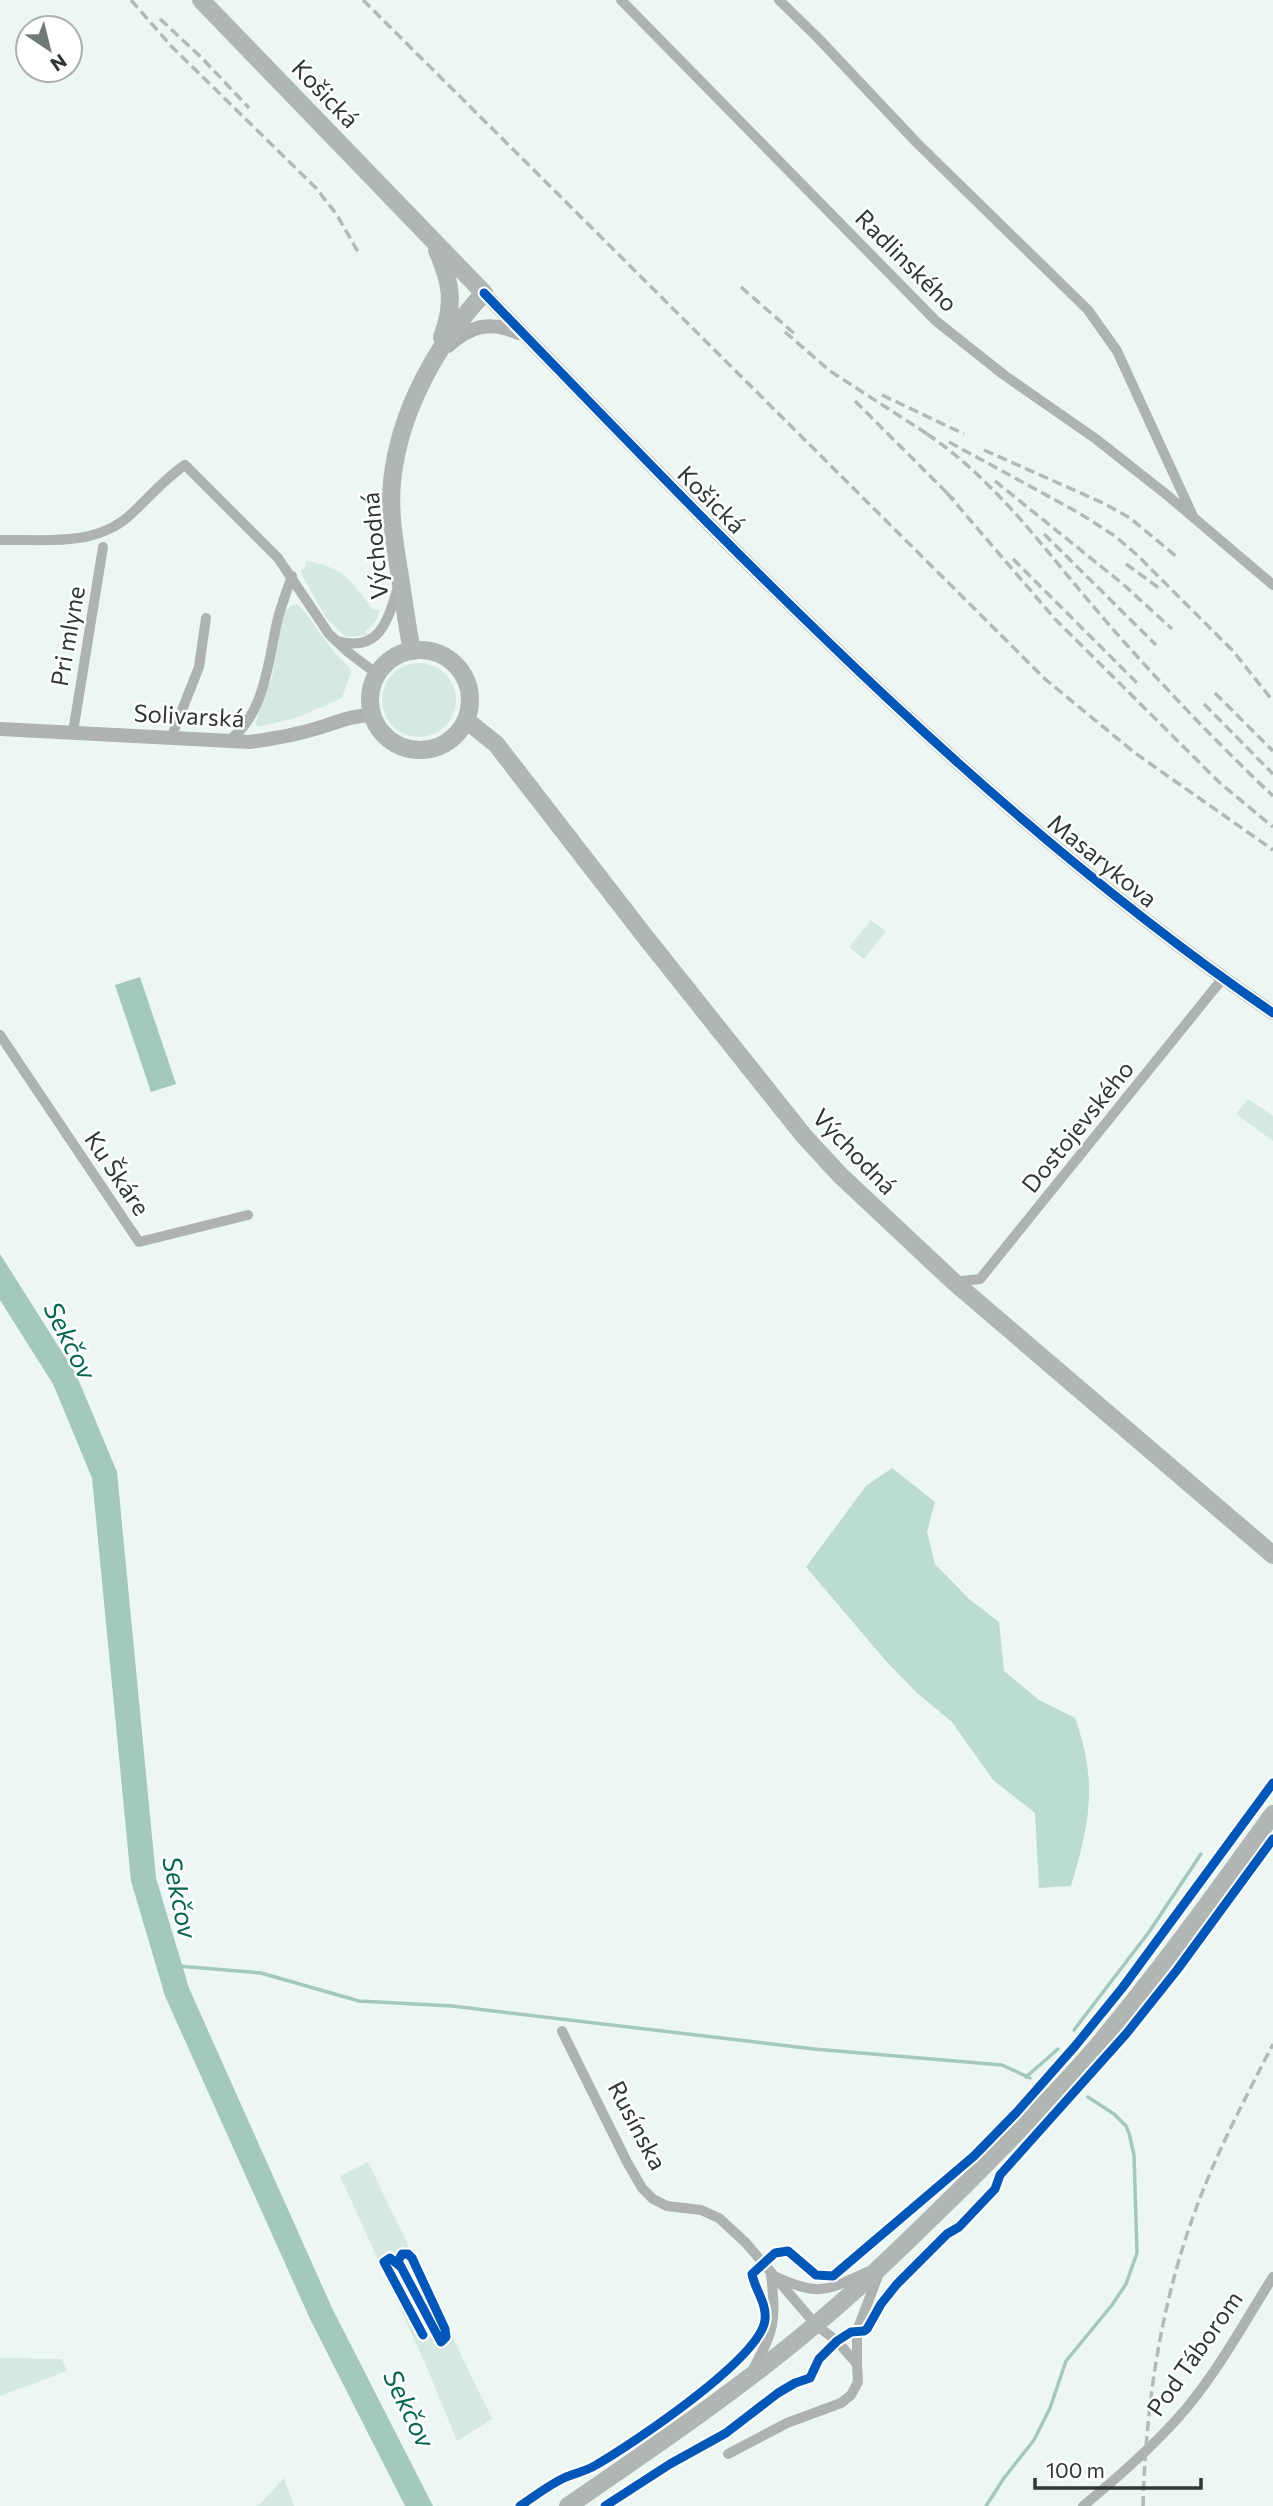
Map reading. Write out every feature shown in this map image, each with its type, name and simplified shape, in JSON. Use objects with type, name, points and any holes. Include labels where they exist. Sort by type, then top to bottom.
[{"type":"main road","name":"Košická","points":[[201,0],[484,293]]},
{"type":"main road","points":[[432,239],[446,271],[450,291],[450,317],[433,360]]},
{"type":"main road","name":"Východná","points":[[412,651],[391,514],[396,456],[416,394],[433,360],[484,293]]},
{"type":"main road","points":[[428,650],[456,664],[470,691],[466,720],[458,733],[446,744],[430,750],[400,747],[378,728],[372,715],[371,687],[377,674],[392,659],[412,651],[428,650]]},
{"type":"main road","name":"Východná","points":[[466,720],[496,744],[804,1136],[850,1185],[954,1282],[1273,1555]]},
{"type":"main road","points":[[568,2506],[701,2413],[816,2325],[1004,2146],[1087,2057],[1185,1933],[1273,1814]]},
{"type":"street","name":"Radlinského","points":[[621,0],[936,321],[1004,375],[1096,439],[1193,516],[1273,585]]},
{"type":"street","name":"Radlinského","points":[[779,0],[917,143],[1088,310],[1117,351],[1193,516]]},
{"type":"street","name":"Košická","points":[[484,293],[753,569],[918,726]]},
{"type":"street","points":[[433,360],[462,333],[484,326],[503,326],[526,336]]},
{"type":"street","points":[[0,540],[68,539],[107,532],[185,465],[278,558],[336,641],[377,674]]},
{"type":"street","name":"Pri mlyne","points":[[73,732],[103,547]]},
{"type":"street","points":[[227,742],[243,729],[259,696],[267,674],[279,615],[292,576]]},
{"type":"street","points":[[336,641],[355,644],[369,641],[379,634],[387,624],[400,581]]},
{"type":"street","points":[[171,738],[199,667],[206,618]]},
{"type":"street","name":"Solivarská","points":[[0,729],[250,742],[315,729],[351,716],[372,715]]},
{"type":"street","name":"Masarykova","points":[[918,726],[1021,818],[1223,978],[1273,1013]]},
{"type":"street","name":"Dostojevského","points":[[980,1279],[1223,978]]},
{"type":"street","name":"Ku Škáre","points":[[0,1035],[139,1242],[248,1215]]},
{"type":"street","points":[[954,1282],[980,1279],[982,1306]]},
{"type":"street","name":"Rusínska","points":[[562,2031],[642,2188],[653,2199],[667,2206],[701,2210],[719,2218],[746,2243],[816,2325],[837,2341],[857,2364]]},
{"type":"street","points":[[771,2274],[801,2288],[831,2289],[882,2265]]},
{"type":"street","points":[[727,2454],[788,2423],[841,2403],[851,2395],[858,2382],[857,2331],[882,2265]]},
{"type":"street","points":[[749,2376],[770,2338],[774,2322],[771,2274]]},
{"type":"street","name":"Pod Táborom","points":[[1083,2506],[1120,2476],[1179,2417],[1221,2359],[1273,2277]]},
{"type":"shaded area","points":[[308,561],[339,572],[352,583],[373,609],[380,610],[376,621],[365,632],[367,635],[346,637],[326,618],[302,575],[301,569],[305,569]]},
{"type":"shaded area","points":[[294,604],[300,606],[334,652],[352,670],[342,698],[299,717],[259,727],[255,724],[272,677],[284,611]]},
{"type":"shaded area","points":[[412,663],[426,663],[440,669],[450,679],[456,700],[450,721],[440,731],[426,737],[412,737],[398,731],[388,721],[382,707],[382,693],[388,679],[398,669]]},
{"type":"shaded area","points":[[871,920],[886,931],[864,959],[849,947]]},
{"type":"shaded area","points":[[140,977],[176,1084],[151,1092],[115,985]]},
{"type":"shaded area","points":[[1248,1099],[1273,1116],[1273,1141],[1236,1114]]},
{"type":"shaded area","points":[[0,1254],[76,1374],[117,1472],[156,1878],[189,1988],[332,2308],[433,2506],[405,2506],[310,2319],[165,1996],[131,1881],[92,1478],[53,1384],[0,1300]]},
{"type":"shaded area","points":[[892,1468],[935,1502],[927,1532],[935,1564],[969,1599],[999,1622],[1004,1671],[1039,1700],[1075,1718],[1087,1762],[1089,1802],[1083,1842],[1071,1886],[1039,1888],[1035,1813],[993,1780],[952,1722],[917,1693],[886,1661],[806,1567],[866,1486]]},
{"type":"shaded area","points":[[368,2162],[492,2419],[457,2441],[425,2363],[340,2176]]},
{"type":"shaded area","points":[[0,2358],[62,2359],[67,2371],[0,2396]]},
{"type":"shaded area","points":[[284,2478],[294,2506],[255,2506],[260,2504]]},
{"type":"waterway","points":[[1074,2030],[1149,1932],[1201,1854]]},
{"type":"waterway","points":[[178,1966],[261,1973],[359,2001],[452,2006],[814,2049],[1002,2065],[1030,2078]]},
{"type":"waterway","points":[[1026,2077],[1058,2049]]},
{"type":"waterway","points":[[986,2506],[1034,2440],[1050,2408],[1066,2361],[1126,2284],[1137,2253],[1134,2155],[1129,2133],[1114,2114],[1088,2097]]},
{"type":"railway","points":[[131,0],[172,47],[316,188],[337,215],[358,252]]},
{"type":"railway","points":[[363,0],[1045,679],[1135,753],[1273,850]]},
{"type":"railway","points":[[160,19],[202,58],[249,108]]},
{"type":"railway","points":[[741,287],[796,335]]},
{"type":"railway","points":[[785,332],[830,371],[935,439]]},
{"type":"railway","points":[[882,395],[964,434]]},
{"type":"railway","points":[[855,401],[954,500]]},
{"type":"railway","points":[[927,434],[996,492],[1158,680],[1273,796]]},
{"type":"railway","points":[[949,442],[1079,513],[1115,536],[1233,651],[1273,701]]},
{"type":"railway","points":[[984,450],[1103,503],[1130,518],[1177,557]]},
{"type":"railway","points":[[995,481],[1124,585],[1172,629]]},
{"type":"railway","points":[[947,493],[1055,619],[1220,783],[1273,827]]},
{"type":"railway","points":[[1044,534],[1156,645]]},
{"type":"railway","points":[[1013,559],[1137,683]]},
{"type":"railway","points":[[1126,564],[1159,588]]},
{"type":"railway","points":[[1215,693],[1273,751]]},
{"type":"railway","points":[[1204,704],[1273,774]]},
{"type":"railway","points":[[1143,2506],[1152,2386],[1176,2269],[1210,2174],[1273,2044]]},
{"type":"cycle path","points":[[484,293],[764,580],[959,764],[1060,851],[1165,935],[1273,1013]]},
{"type":"cycle path","points":[[520,2506],[554,2483],[592,2467],[637,2439],[692,2399],[742,2356],[758,2337],[765,2320],[764,2308],[752,2274],[775,2253],[788,2251],[816,2275],[833,2276],[974,2156],[1076,2045],[1123,1987],[1273,1783]]},
{"type":"cycle path","points":[[605,2506],[670,2464],[726,2433],[778,2393],[810,2378],[819,2359],[837,2341],[851,2332],[867,2329],[881,2304],[897,2284],[947,2234],[959,2227],[995,2189],[1000,2175],[1126,2034],[1177,1970],[1273,1839]]},
{"type":"cycle path","points":[[402,2254],[408,2254],[412,2258],[445,2329],[446,2337],[441,2342],[398,2261],[402,2254]]},
{"type":"cycle path","points":[[401,2267],[390,2258],[384,2262],[423,2335]]},
{"type":"water label","name":"Sekčov","points":[[71,1340]]},
{"type":"water label","name":"Sekčov","points":[[181,1897]]},
{"type":"water label","name":"Sekčov","points":[[410,2408]]}]
